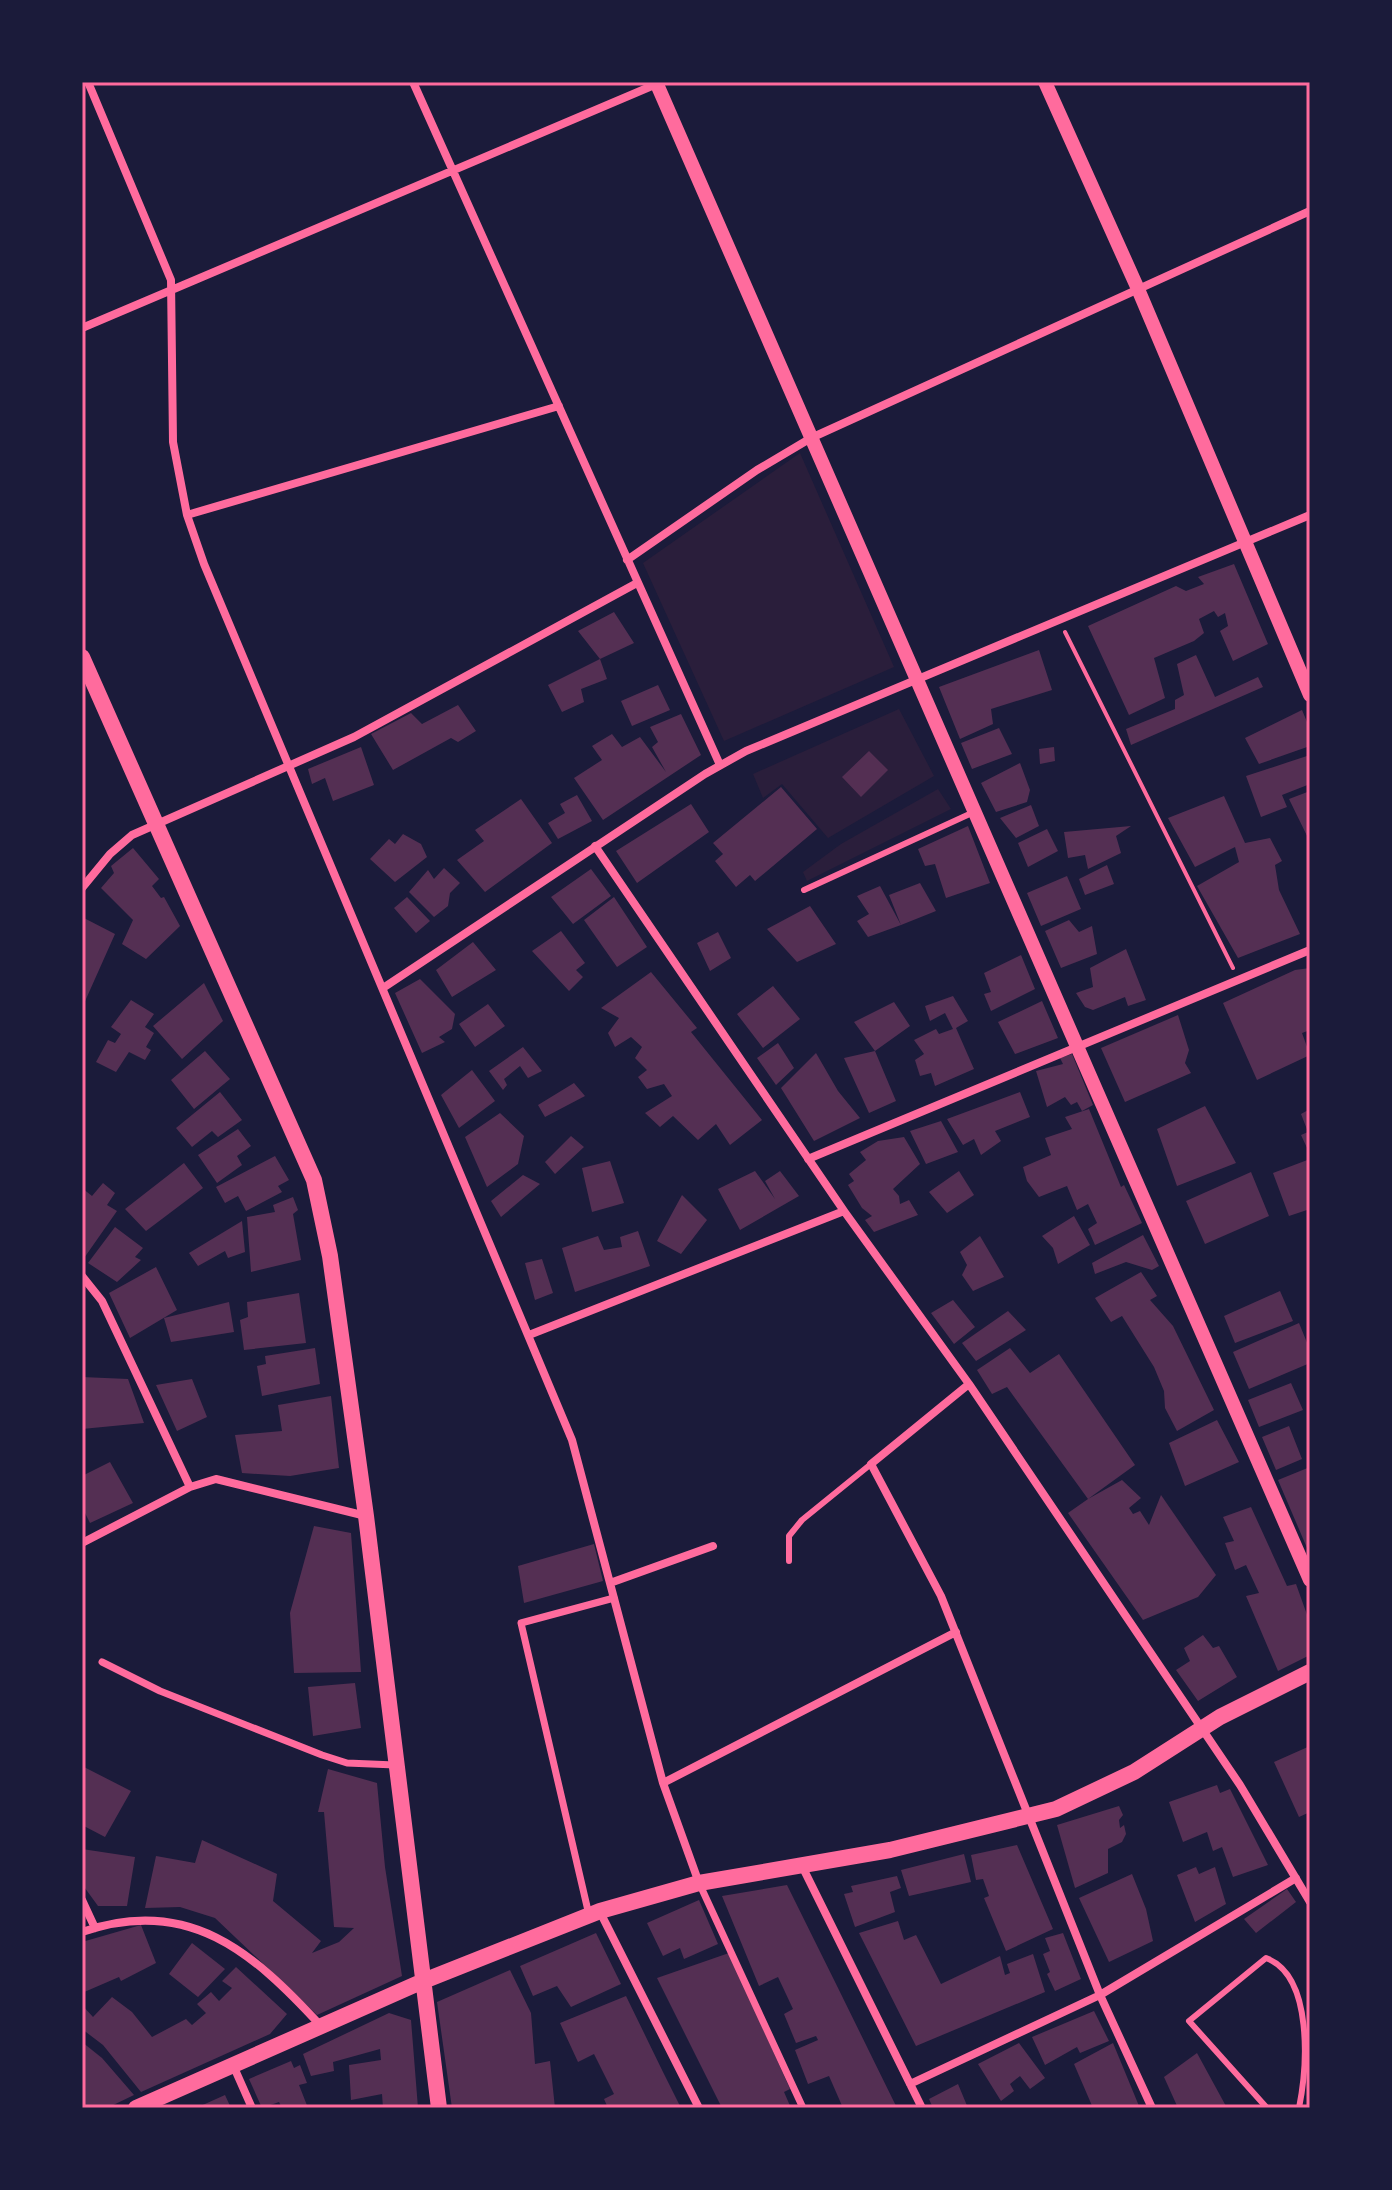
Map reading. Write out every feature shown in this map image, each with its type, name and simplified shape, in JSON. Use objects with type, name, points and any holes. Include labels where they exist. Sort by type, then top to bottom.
[{"type":"main road","points":[[82,657],[303,1148],[314,1180],[330,1256],[366,1516],[421,1982],[439,2108]]},
{"type":"main road","points":[[136,2108],[421,1982],[595,1913],[699,1883],[803,1868],[1030,1818],[1097,1792],[1202,1728],[1310,1672]]},
{"type":"street","points":[[88,82],[169,272],[172,289],[170,404],[176,468],[187,515],[576,1449],[663,1783],[699,1883],[803,2108]]},
{"type":"street","points":[[413,82],[720,765]]},
{"type":"street","points":[[1045,82],[1138,289],[1310,695]]},
{"type":"street","points":[[82,328],[658,83],[1310,1580]]},
{"type":"street","points":[[627,560],[768,462],[811,438],[1310,211]]},
{"type":"street","points":[[187,515],[559,406]]},
{"type":"street","points":[[383,988],[720,765],[783,733],[1310,515]]},
{"type":"street","points":[[82,888],[117,847],[156,822],[367,730],[637,583]]},
{"type":"street","points":[[595,846],[844,1211],[969,1384],[1202,1728],[1310,1902]]},
{"type":"street","points":[[808,1159],[1310,950]]},
{"type":"street","points":[[529,1335],[844,1211]]},
{"type":"street","points":[[82,1276],[102,1301],[190,1487]]},
{"type":"street","points":[[969,1384],[871,1464],[928,1569],[956,1632],[1100,1995],[1152,2108]]},
{"type":"street","points":[[82,1543],[203,1481],[223,1480],[366,1516]]},
{"type":"street","points":[[610,1583],[713,1546]]},
{"type":"street","points":[[614,1598],[521,1623],[595,1913],[699,2108]]},
{"type":"street","points":[[663,1783],[956,1632]]},
{"type":"street","points":[[102,1662],[160,1691],[322,1755],[347,1763],[396,1765]]},
{"type":"street","points":[[803,1868],[922,2108]]},
{"type":"street","points":[[910,2084],[1100,1995],[1296,1878]]},
{"type":"street","points":[[82,1900],[95,1928]]},
{"type":"street","points":[[82,1932],[131,1920],[163,1921],[225,1939],[255,1962],[321,2026]]},
{"type":"street","points":[[233,2065],[252,2108]]},
{"type":"lane","points":[[804,890],[974,812]]},
{"type":"lane","points":[[789,1561],[789,1536],[871,1464]]},
{"type":"lane","points":[[1267,2108],[1189,2021],[1259,1960],[1272,1961],[1299,1994],[1303,2009],[1306,2089],[1299,2108]]},
{"type":"path","points":[[1059,619],[1239,980]]},
{"type":"shaded area","points":[[800,453],[894,667],[724,741],[643,563]]},
{"type":"shaded area","points":[[899,709],[934,776],[828,838],[782,784],[763,798],[753,774]]},
{"type":"shaded area","points":[[938,789],[951,809],[807,881],[803,872],[841,844]]},
{"type":"building","points":[[1234,564],[1268,644],[1233,661],[1220,631],[1228,626],[1225,613],[1218,617],[1214,611],[1199,619],[1204,633],[1194,641],[1154,658],[1165,698],[1129,715],[1088,626],[1176,586],[1186,591],[1204,584],[1198,577]]},
{"type":"building","points":[[614,612],[634,643],[600,659],[578,631]]},
{"type":"building","points":[[1039,650],[1052,690],[991,709],[993,724],[960,739],[939,687]]},
{"type":"building","points":[[1196,655],[1215,697],[1258,677],[1263,687],[1131,745],[1126,729],[1175,709],[1175,700],[1184,695],[1177,664]]},
{"type":"building","points":[[600,659],[607,679],[581,689],[584,702],[562,712],[548,685]]},
{"type":"building","points":[[658,685],[670,710],[632,726],[621,701]]},
{"type":"building","points":[[458,705],[476,731],[458,742],[451,738],[393,770],[371,734],[411,713],[422,724]]},
{"type":"building","points":[[1302,710],[1310,729],[1310,746],[1259,764],[1245,738]]},
{"type":"building","points":[[681,714],[701,755],[603,820],[574,778],[602,760],[592,746],[612,734],[622,747],[640,737],[666,772],[652,747],[658,742],[650,727]]},
{"type":"building","points":[[999,728],[1012,754],[972,769],[961,743]]},
{"type":"building","points":[[361,747],[374,785],[333,801],[325,778],[312,784],[308,769]]},
{"type":"building","points":[[1054,747],[1055,761],[1040,764],[1039,749]]},
{"type":"building","points":[[869,751],[888,770],[861,797],[842,777]]},
{"type":"building","points":[[1310,755],[1310,784],[1282,795],[1287,807],[1261,817],[1246,776]]},
{"type":"building","points":[[1020,763],[1030,790],[1027,802],[996,812],[981,783]]},
{"type":"building","points":[[781,787],[817,829],[755,881],[750,875],[736,887],[715,861],[723,854],[713,843]]},
{"type":"building","points":[[1310,791],[1310,842],[1289,799]]},
{"type":"building","points":[[577,795],[592,821],[558,839],[548,823],[565,813],[560,804]]},
{"type":"building","points":[[1224,796],[1245,843],[1270,838],[1282,861],[1275,865],[1279,890],[1300,934],[1238,958],[1197,886],[1239,862],[1235,847],[1195,867],[1168,818]]},
{"type":"building","points":[[521,799],[552,843],[485,892],[457,860],[484,841],[475,830]]},
{"type":"building","points":[[691,804],[709,832],[637,883],[616,851]]},
{"type":"building","points":[[1031,805],[1039,826],[1016,838],[1000,818]]},
{"type":"building","points":[[968,826],[990,883],[946,898],[935,864],[925,866],[918,849]]},
{"type":"building","points":[[1131,826],[1116,836],[1121,853],[1088,869],[1085,855],[1068,858],[1064,832]]},
{"type":"building","points":[[1047,829],[1058,851],[1028,867],[1018,843]]},
{"type":"building","points":[[403,834],[421,844],[427,857],[395,882],[370,859],[389,839],[395,844]]},
{"type":"building","points":[[133,848],[159,879],[152,886],[161,898],[164,897],[180,926],[146,959],[122,944],[133,920],[101,888],[114,873],[111,866]]},
{"type":"building","points":[[1107,865],[1114,884],[1085,895],[1079,879]]},
{"type":"building","points":[[444,868],[460,883],[450,893],[448,906],[434,917],[409,892],[428,870],[434,879]]},
{"type":"building","points":[[591,869],[611,896],[573,924],[551,897]]},
{"type":"building","points":[[1067,876],[1081,909],[1041,926],[1027,893]]},
{"type":"building","points":[[920,883],[936,911],[901,925],[889,895]]},
{"type":"building","points":[[880,886],[901,925],[868,937],[857,921],[869,914],[857,896]]},
{"type":"building","points":[[407,897],[430,921],[416,933],[394,908]]},
{"type":"building","points":[[614,897],[647,947],[617,967],[584,920]]},
{"type":"building","points":[[810,906],[836,944],[797,962],[767,929]]},
{"type":"building","points":[[82,917],[115,934],[82,1008]]},
{"type":"building","points":[[1069,920],[1079,932],[1092,926],[1097,954],[1061,968],[1045,931]]},
{"type":"building","points":[[561,931],[585,963],[576,970],[583,977],[569,991],[532,951]]},
{"type":"building","points":[[718,932],[731,958],[710,971],[697,943]]},
{"type":"building","points":[[473,942],[496,970],[452,997],[436,970]]},
{"type":"building","points":[[1126,949],[1146,1000],[1128,1006],[1125,997],[1093,1010],[1085,1007],[1076,993],[1093,987],[1090,968]]},
{"type":"building","points":[[1021,955],[1035,989],[991,1011],[984,994],[991,992],[984,973]]},
{"type":"building","points":[[1310,968],[1310,1030],[1302,1033],[1310,1055],[1257,1080],[1223,1003],[1295,970]]},
{"type":"building","points":[[651,972],[697,1028],[691,1032],[762,1120],[730,1145],[716,1124],[698,1140],[673,1116],[660,1127],[645,1113],[672,1096],[664,1084],[647,1089],[638,1077],[647,1070],[635,1058],[642,1047],[631,1037],[615,1047],[608,1033],[619,1018],[601,1008]]},
{"type":"building","points":[[420,979],[455,1014],[452,1029],[439,1037],[445,1042],[422,1053],[395,993]]},
{"type":"building","points":[[204,983],[223,1021],[182,1059],[153,1026]]},
{"type":"building","points":[[773,986],[800,1019],[763,1048],[737,1014]]},
{"type":"building","points":[[953,996],[968,1021],[956,1028],[974,1069],[935,1086],[931,1073],[920,1076],[915,1060],[924,1054],[914,1040],[936,1029],[939,1034],[953,1029],[945,1013],[930,1021],[925,1006]]},
{"type":"building","points":[[131,1000],[154,1014],[145,1027],[154,1033],[146,1047],[151,1050],[145,1060],[129,1052],[116,1072],[96,1062],[108,1040],[115,1043],[121,1034],[111,1027]]},
{"type":"building","points":[[1042,1001],[1058,1038],[1015,1054],[998,1022]]},
{"type":"building","points":[[894,1002],[910,1026],[875,1051],[854,1022]]},
{"type":"building","points":[[488,1004],[505,1026],[475,1047],[459,1024]]},
{"type":"building","points":[[1178,1015],[1189,1050],[1185,1063],[1191,1073],[1125,1102],[1101,1048]]},
{"type":"building","points":[[778,1043],[794,1068],[776,1085],[757,1058]]},
{"type":"building","points":[[523,1047],[542,1071],[528,1078],[520,1066],[504,1079],[507,1085],[503,1090],[489,1071]]},
{"type":"building","points":[[205,1051],[230,1079],[194,1109],[171,1080]]},
{"type":"building","points":[[875,1051],[896,1101],[869,1113],[844,1058]]},
{"type":"building","points":[[816,1053],[838,1091],[860,1118],[814,1141],[781,1088]]},
{"type":"building","points":[[1072,1054],[1093,1105],[1082,1111],[1077,1102],[1071,1105],[1065,1097],[1047,1107],[1036,1071],[1063,1064],[1060,1058]]},
{"type":"building","points":[[472,1070],[495,1101],[459,1128],[441,1095]]},
{"type":"building","points":[[574,1083],[585,1096],[545,1117],[538,1105]]},
{"type":"building","points":[[220,1092],[242,1120],[218,1137],[212,1131],[192,1147],[176,1128]]},
{"type":"building","points":[[1020,1092],[1030,1117],[995,1131],[1001,1141],[981,1155],[974,1139],[963,1145],[947,1119]]},
{"type":"building","points":[[1205,1106],[1236,1163],[1177,1186],[1157,1129]]},
{"type":"building","points":[[1089,1109],[1121,1187],[1124,1185],[1142,1223],[1095,1245],[1088,1229],[1097,1223],[1088,1204],[1077,1210],[1067,1186],[1039,1197],[1027,1181],[1023,1167],[1051,1155],[1045,1138],[1072,1129],[1065,1117]]},
{"type":"building","points":[[1310,1109],[1308,1150],[1301,1135],[1308,1132],[1301,1114]]},
{"type":"building","points":[[500,1113],[524,1136],[518,1164],[487,1187],[465,1137]]},
{"type":"building","points":[[941,1121],[958,1152],[926,1164],[910,1131]]},
{"type":"building","points":[[238,1129],[251,1146],[237,1156],[242,1165],[217,1183],[198,1155]]},
{"type":"building","points":[[571,1136],[584,1147],[555,1174],[545,1162]]},
{"type":"building","points":[[904,1137],[920,1164],[893,1189],[899,1196],[900,1204],[909,1200],[918,1215],[874,1232],[865,1220],[872,1216],[862,1208],[848,1185],[854,1181],[849,1174],[866,1160],[860,1152],[878,1141]]},
{"type":"building","points":[[275,1156],[289,1180],[278,1186],[282,1192],[246,1211],[238,1196],[225,1203],[216,1187]]},
{"type":"building","points":[[1310,1159],[1310,1209],[1289,1216],[1273,1173]]},
{"type":"building","points":[[610,1161],[624,1203],[592,1212],[582,1168]]},
{"type":"building","points":[[184,1163],[203,1188],[146,1231],[125,1209]]},
{"type":"building","points":[[755,1171],[775,1199],[765,1181],[780,1171],[799,1196],[740,1230],[718,1189]]},
{"type":"building","points":[[959,1171],[974,1195],[947,1213],[929,1192]]},
{"type":"building","points":[[1251,1172],[1269,1216],[1205,1244],[1186,1201]]},
{"type":"building","points":[[523,1175],[540,1184],[501,1217],[491,1201]]},
{"type":"building","points":[[103,1183],[115,1193],[107,1205],[117,1211],[82,1261],[82,1188],[92,1196]]},
{"type":"building","points":[[682,1195],[707,1220],[681,1254],[657,1241]]},
{"type":"building","points":[[293,1197],[298,1210],[293,1214],[301,1260],[251,1272],[247,1217],[275,1212],[273,1205]]},
{"type":"building","points":[[1074,1216],[1090,1245],[1058,1264],[1053,1248],[1042,1236]]},
{"type":"building","points":[[242,1221],[245,1252],[228,1258],[225,1251],[198,1266],[189,1253]]},
{"type":"building","points":[[115,1227],[143,1248],[135,1257],[141,1260],[117,1282],[88,1263]]},
{"type":"building","points":[[638,1231],[650,1266],[575,1292],[562,1248],[598,1236],[604,1250],[622,1247],[620,1237]]},
{"type":"building","points":[[1143,1235],[1159,1266],[1152,1270],[1126,1262],[1095,1274],[1092,1263]]},
{"type":"building","points":[[980,1236],[1004,1277],[973,1291],[962,1275],[967,1265],[960,1252]]},
{"type":"building","points":[[542,1259],[553,1293],[535,1300],[525,1263]]},
{"type":"building","points":[[156,1267],[177,1310],[130,1338],[109,1293]]},
{"type":"building","points":[[1141,1272],[1157,1296],[1150,1300],[1173,1326],[1214,1410],[1177,1431],[1165,1408],[1164,1391],[1154,1367],[1122,1316],[1111,1322],[1095,1298]]},
{"type":"building","points":[[1280,1291],[1293,1321],[1235,1343],[1224,1316]]},
{"type":"building","points":[[299,1293],[306,1343],[244,1350],[240,1320],[248,1317],[247,1302]]},
{"type":"building","points":[[953,1300],[975,1327],[954,1344],[931,1313]]},
{"type":"building","points":[[229,1302],[234,1332],[171,1342],[164,1318]]},
{"type":"building","points":[[1008,1311],[1026,1330],[976,1361],[962,1343]]},
{"type":"building","points":[[1299,1323],[1310,1350],[1310,1363],[1249,1389],[1233,1352]]},
{"type":"building","points":[[315,1348],[320,1384],[262,1396],[257,1366],[266,1364],[265,1356]]},
{"type":"building","points":[[1010,1348],[1030,1373],[1059,1354],[1135,1465],[1088,1499],[1007,1387],[992,1394],[977,1370]]},
{"type":"building","points":[[82,1377],[128,1379],[144,1423],[82,1429]]},
{"type":"building","points":[[192,1379],[207,1417],[177,1431],[156,1385]]},
{"type":"building","points":[[1291,1383],[1303,1410],[1259,1427],[1248,1400]]},
{"type":"building","points":[[331,1396],[339,1468],[290,1476],[242,1473],[235,1435],[282,1431],[278,1405]]},
{"type":"building","points":[[1217,1420],[1239,1462],[1185,1486],[1169,1443]]},
{"type":"building","points":[[1289,1426],[1302,1459],[1276,1470],[1262,1437]]},
{"type":"building","points":[[110,1462],[133,1503],[90,1523],[82,1507],[82,1476]]},
{"type":"building","points":[[1310,1467],[1310,1555],[1278,1480]]},
{"type":"building","points":[[1122,1480],[1141,1498],[1129,1508],[1133,1514],[1140,1511],[1149,1525],[1161,1495],[1216,1575],[1198,1597],[1143,1620],[1068,1513]]},
{"type":"building","points":[[1251,1507],[1287,1586],[1296,1584],[1310,1623],[1310,1655],[1278,1671],[1246,1596],[1259,1593],[1246,1565],[1235,1570],[1225,1543],[1234,1541],[1223,1517]]},
{"type":"building","points":[[314,1526],[351,1533],[361,1672],[294,1673],[290,1613]]},
{"type":"building","points":[[594,1544],[603,1581],[524,1603],[518,1566]]},
{"type":"building","points":[[1203,1635],[1213,1648],[1219,1646],[1237,1677],[1198,1701],[1176,1670],[1190,1661],[1184,1648]]},
{"type":"building","points":[[355,1683],[361,1728],[313,1736],[308,1687]]},
{"type":"building","points":[[1310,1746],[1310,1812],[1299,1817],[1274,1762]]},
{"type":"building","points":[[82,1766],[131,1791],[105,1837],[82,1825]]},
{"type":"building","points":[[328,1769],[377,1783],[385,1867],[402,1976],[317,2015],[215,1918],[180,1907],[145,1908],[156,1856],[195,1863],[202,1840],[277,1874],[273,1901],[321,1941],[312,1953],[339,1942],[354,1928],[334,1927],[324,1812],[318,1812]]},
{"type":"building","points":[[1217,1785],[1220,1793],[1230,1789],[1268,1865],[1233,1877],[1222,1847],[1213,1851],[1207,1832],[1183,1842],[1169,1802]]},
{"type":"building","points":[[1119,1806],[1123,1815],[1119,1820],[1120,1828],[1124,1825],[1126,1834],[1122,1842],[1108,1849],[1108,1873],[1075,1888],[1057,1825]]},
{"type":"building","points":[[1017,1845],[1053,1929],[1006,1951],[984,1898],[989,1896],[983,1879],[976,1880],[971,1855]]},
{"type":"building","points":[[82,1849],[135,1857],[127,1906],[98,1906],[82,1884]]},
{"type":"building","points":[[964,1854],[971,1882],[909,1896],[901,1870]]},
{"type":"building","points":[[1196,1867],[1199,1874],[1215,1867],[1226,1904],[1195,1922],[1177,1875]]},
{"type":"building","points":[[1132,1874],[1146,1909],[1153,1941],[1109,1962],[1079,1898]]},
{"type":"building","points":[[897,1876],[901,1888],[890,1892],[895,1912],[855,1927],[844,1894],[853,1892],[851,1886]]},
{"type":"building","points":[[787,1885],[897,2108],[843,2108],[829,2076],[808,2084],[795,2050],[818,2040],[816,2036],[796,2043],[784,2014],[793,2009],[778,1977],[759,1986],[722,1896]]},
{"type":"building","points":[[1287,1889],[1296,1902],[1256,1933],[1244,1919]]},
{"type":"building","points":[[699,1900],[718,1944],[684,1959],[680,1948],[663,1956],[647,1923]]},
{"type":"building","points":[[898,1921],[904,1940],[916,1935],[941,1984],[1000,1956],[1005,1975],[1010,1973],[1007,1964],[1033,1954],[1045,1992],[916,2046],[859,1933]]},
{"type":"building","points":[[141,1925],[156,1963],[121,1981],[119,1977],[82,1993],[82,1942]]},
{"type":"building","points":[[596,1933],[621,1984],[571,2007],[557,1986],[533,1996],[520,1966]]},
{"type":"building","points":[[1063,1933],[1081,1979],[1055,1991],[1043,1954],[1050,1951],[1045,1938]]},
{"type":"building","points":[[192,1943],[225,1969],[198,1997],[169,1974]]},
{"type":"building","points":[[729,1953],[790,2089],[784,2092],[791,2108],[722,2108],[657,1978]]},
{"type":"building","points":[[236,1967],[287,2014],[270,2034],[141,2092],[103,2045],[82,2029],[82,2005],[93,2017],[112,1997],[132,2012],[152,2037],[186,2019],[192,2025],[206,2013],[197,2004],[211,1992],[219,2001],[232,1988],[222,1981]]},
{"type":"building","points":[[510,1970],[531,2013],[535,2064],[550,2061],[555,2108],[452,2108],[437,2002]]},
{"type":"building","points":[[626,1996],[681,2108],[608,2108],[604,2099],[614,2094],[594,2054],[578,2062],[560,2023]]},
{"type":"building","points":[[1094,2011],[1109,2041],[1080,2053],[1077,2047],[1045,2065],[1032,2037]]},
{"type":"building","points":[[389,2013],[411,2020],[418,2108],[383,2108],[382,2094],[351,2100],[349,2065],[381,2060],[380,2049],[333,2062],[334,2071],[311,2076],[303,2054]]},
{"type":"building","points":[[82,2042],[102,2058],[134,2095],[107,2108],[82,2108]]},
{"type":"building","points":[[1019,2043],[1045,2078],[1030,2089],[1020,2076],[1010,2084],[1014,2091],[1001,2101],[978,2064]]},
{"type":"building","points":[[1113,2043],[1139,2106],[1135,2108],[1093,2108],[1074,2064]]},
{"type":"building","points":[[1197,2053],[1227,2108],[1178,2108],[1164,2077]]},
{"type":"building","points":[[291,2061],[294,2068],[300,2065],[307,2083],[299,2085],[308,2108],[282,2108],[279,2102],[262,2108],[249,2079]]},
{"type":"building","points":[[958,2084],[968,2108],[933,2108],[929,2099]]},
{"type":"building","points":[[225,2095],[231,2108],[196,2108]]}]
